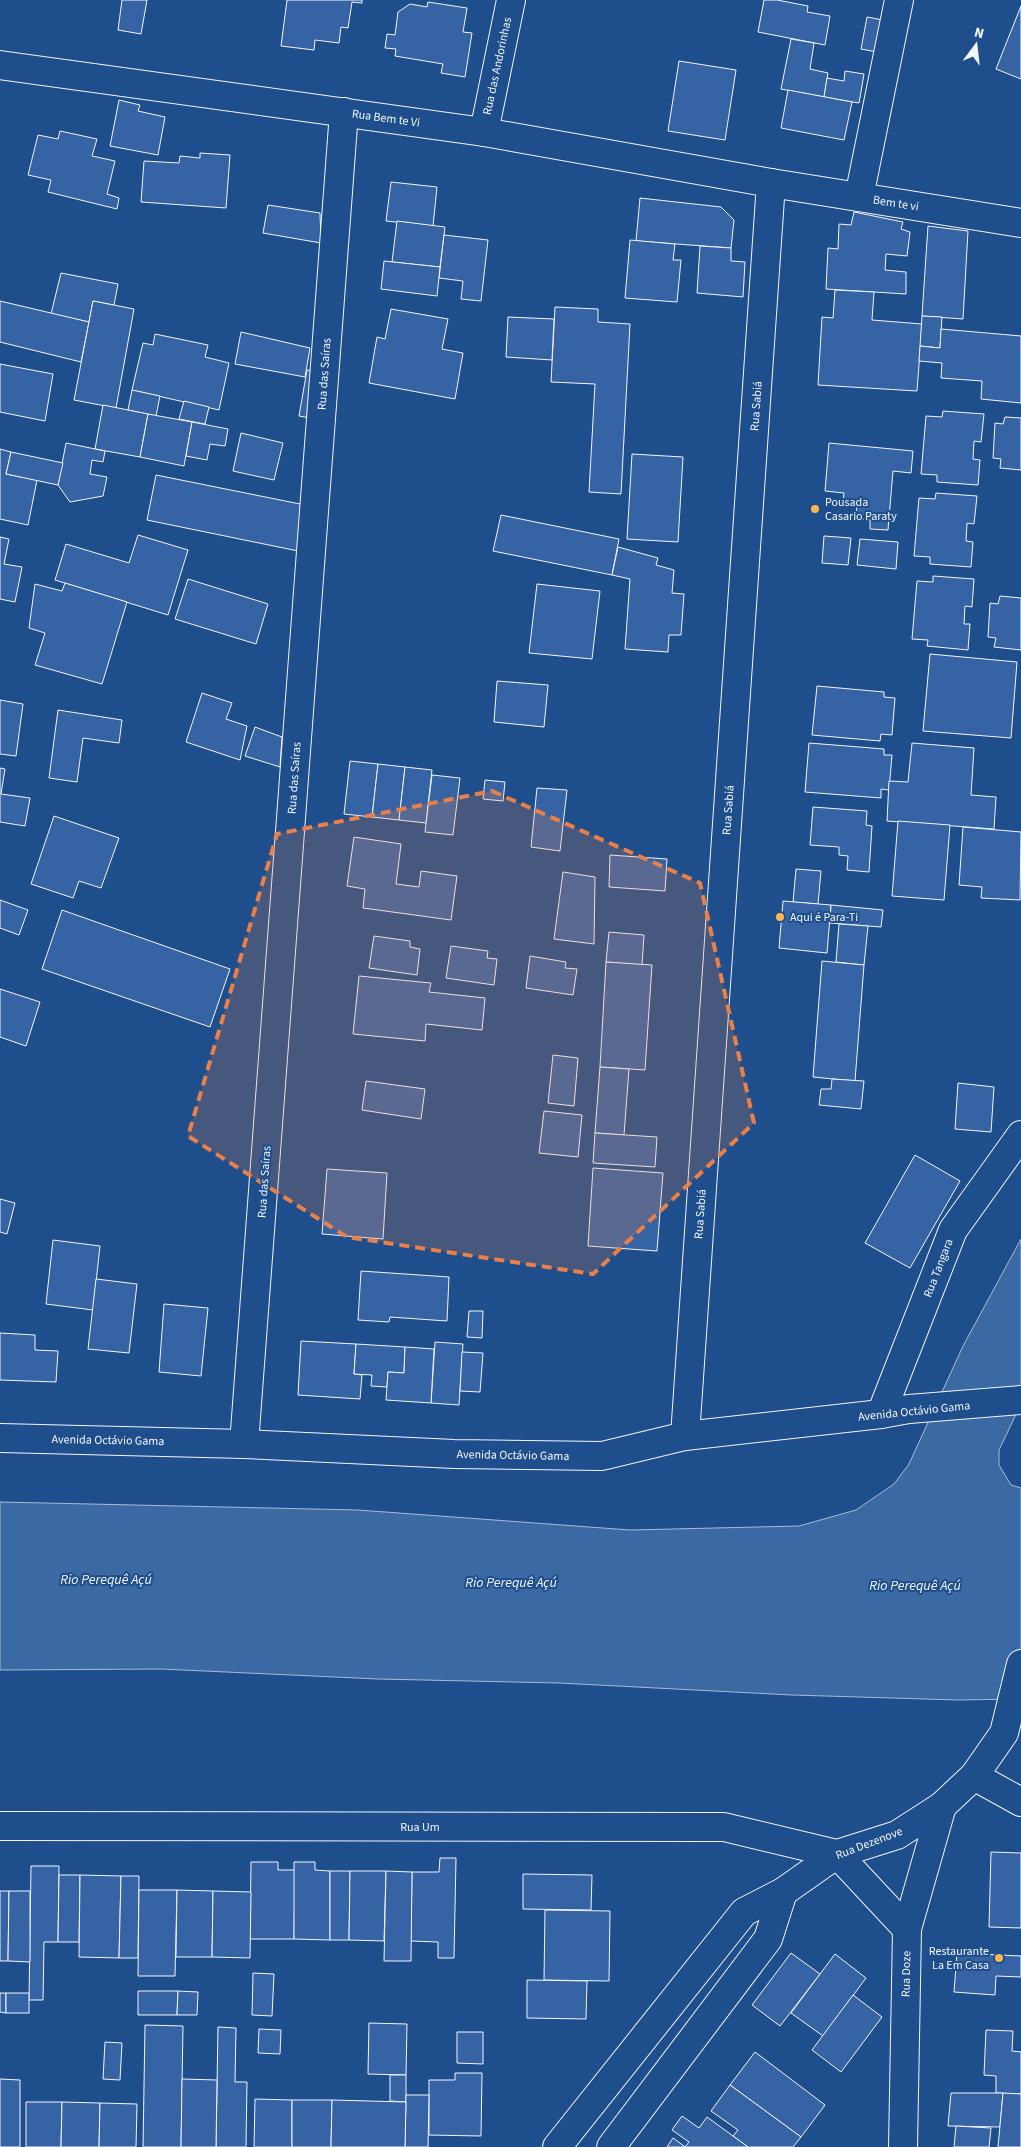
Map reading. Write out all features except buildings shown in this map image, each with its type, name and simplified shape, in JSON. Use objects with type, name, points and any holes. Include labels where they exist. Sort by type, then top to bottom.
[{"type":"street","name":"Rua das Andorinhas","points":[[484,132],[511,0]]},
{"type":"street","points":[[859,197],[899,0]]},
{"type":"street","name":"Rua Bem te Vi","points":[[0,65],[484,132],[771,183]]},
{"type":"street","name":"Rua das Saíras","points":[[244,1444],[344,112]]},
{"type":"street","name":"Bem te vi","points":[[771,183],[1021,223]]},
{"type":"street","name":"Rua Sabiá","points":[[685,1436],[771,183]]},
{"type":"street","name":"Rua Tangara","points":[[881,1414],[953,1230],[1021,1135]]},
{"type":"street","name":"Avenida Octávio Gama","points":[[0,1438],[244,1444],[454,1454],[602,1456],[685,1436],[881,1414],[909,1409],[1021,1400]]},
{"type":"street","name":"Rua Dezenove","points":[[557,2147],[744,1912],[783,1892],[837,1854],[896,1835],[942,1806],[974,1776],[1004,1733],[1021,1664]]},
{"type":"street","points":[[974,1776],[1021,1802]]},
{"type":"street","name":"Rua Doze","points":[[903,2147],[907,1929],[942,1806]]},
{"type":"street","name":"Rua Um","points":[[0,1826],[724,1827],[837,1854]]},
{"type":"street","points":[[837,1854],[907,1929]]},
{"type":"street","points":[[611,2147],[768,1939],[783,1892]]},
{"type":"highlighted area","points":[[492,791],[700,883],[754,1123],[593,1274],[347,1237],[188,1136],[277,834]]},
{"type":"water","name":"Rio Perequê Açú","points":[[1021,1239],[1021,1404],[999,1450],[999,1465],[1011,1485],[1021,1488],[1021,1699],[958,1700],[792,1695],[559,1683],[378,1679],[161,1669],[0,1670],[0,1502],[358,1510],[630,1530],[799,1526],[856,1510],[894,1484],[909,1464],[963,1346]]},
{"type":"place","name":"Pousada Casario Paraty","points":[[815,509]]},
{"type":"place","name":"Aqui é Para-Ti","points":[[780,917]]},
{"type":"place","name":"Restaurante La Em Casa","points":[[999,1958]]}]
